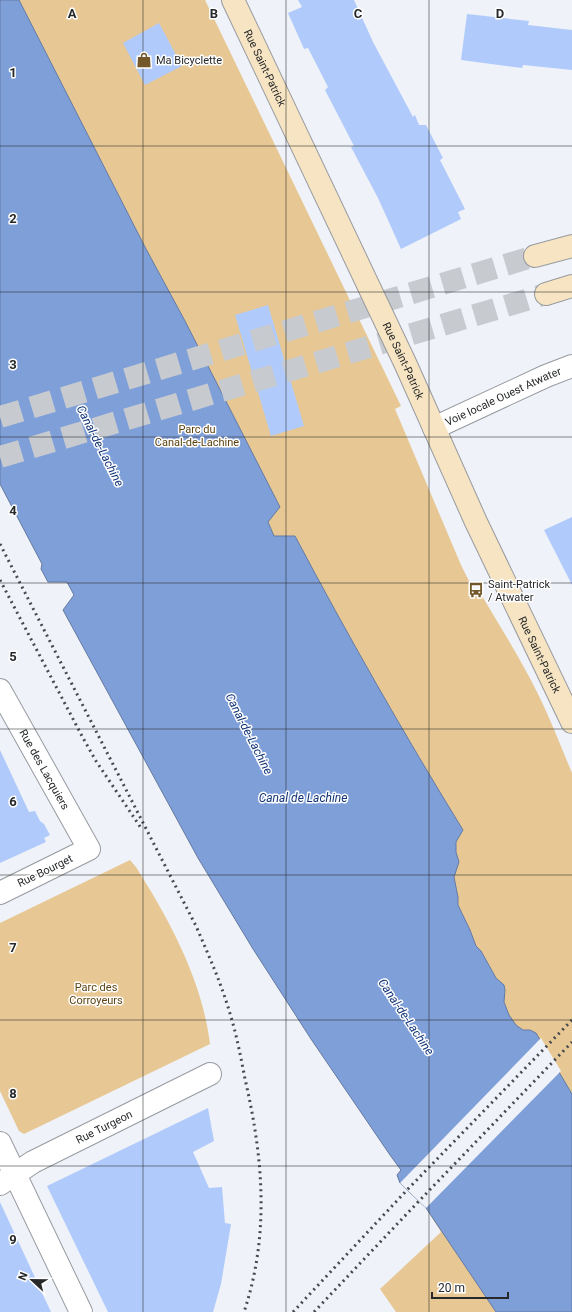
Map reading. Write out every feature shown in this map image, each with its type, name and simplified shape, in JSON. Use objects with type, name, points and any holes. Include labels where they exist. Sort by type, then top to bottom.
[{"type":"main road","name":"Rue Saint-Patrick","points":[[233,0],[400,351],[476,522],[572,722]]},
{"type":"main road","points":[[535,256],[572,246]]},
{"type":"main road","points":[[546,294],[572,286]]},
{"type":"street","name":"Voie locale Ouest Atwater","points":[[434,428],[546,376],[572,366]]},
{"type":"street","name":"Rue des Lacquiers","points":[[0,690],[89,849]]},
{"type":"street","name":"Rue Bourget","points":[[0,893],[89,849]]},
{"type":"street","name":"Rue Turgeon","points":[[7,1179],[33,1162],[210,1074]]},
{"type":"street","points":[[0,1143],[7,1179],[81,1312]]},
{"type":"green space","name":"Canal de Lachine","points":[[0,0],[205,0],[401,406],[395,409],[461,565],[475,593],[479,591],[517,655],[547,714],[572,773],[572,1312],[396,1312],[380,1289],[441,1232],[426,1208],[400,1183],[397,1175],[401,1170],[311,1039],[253,949],[198,858],[63,610],[74,595],[67,582],[48,582],[41,569],[42,564],[0,484]]},
{"type":"green space","name":"Parc des Corroyeurs","points":[[130,860],[149,887],[183,952],[200,997],[210,1044],[24,1134],[19,1131],[0,1091],[0,923]]},
{"type":"water","name":"Canal de Lachine","points":[[0,0],[19,0],[145,247],[185,321],[280,507],[268,522],[274,536],[295,536],[335,611],[419,758],[463,830],[456,842],[456,852],[459,862],[454,877],[458,905],[476,946],[481,951],[496,978],[504,985],[504,1002],[509,1015],[516,1025],[523,1030],[530,1030],[536,1033],[572,1094],[572,1312],[496,1312],[426,1208],[400,1183],[397,1175],[401,1170],[311,1039],[253,949],[198,858],[63,610],[74,595],[67,582],[48,582],[41,569],[42,564],[0,484]]},
{"type":"pier","points":[[541,1038],[561,1071],[426,1208],[400,1183]]},
{"type":"building","points":[[298,0],[354,0],[373,42],[413,117],[415,115],[419,125],[426,125],[443,158],[440,160],[465,209],[458,212],[461,219],[401,249],[378,198],[351,147],[354,146],[325,90],[328,87],[308,48],[304,49],[288,13],[302,7]]},
{"type":"building","points":[[467,14],[529,21],[528,25],[572,30],[572,70],[523,65],[522,68],[461,60]]},
{"type":"building","points":[[159,23],[182,66],[145,85],[123,43]]},
{"type":"building","points":[[268,305],[304,426],[271,436],[235,315]]},
{"type":"building","points":[[572,517],[572,585],[544,530]]},
{"type":"building","points":[[0,750],[29,812],[35,811],[50,835],[44,838],[46,842],[0,863]]},
{"type":"building","points":[[208,1108],[214,1141],[193,1152],[209,1188],[222,1187],[225,1223],[231,1224],[221,1284],[213,1312],[108,1312],[47,1186]]},
{"type":"building","points":[[0,1202],[51,1312],[0,1312]]},
{"type":"tunnel","points":[[0,417],[535,256]]},
{"type":"tunnel","points":[[0,457],[546,294]]},
{"type":"railway","points":[[0,544],[196,926],[224,994],[237,1040],[251,1108],[256,1137],[261,1196],[258,1254],[244,1312]]},
{"type":"railway","points":[[0,580],[96,761],[141,828]]},
{"type":"railway","points":[[293,1312],[407,1190],[572,1020]]},
{"type":"railway","points":[[314,1312],[572,1042]]},
{"type":"place","name":"Ma Bicyclette","points":[[144,60]]},
{"type":"place","name":"Saint-Patrick / Atwater","points":[[476,590]]},
{"type":"park label","name":"Parc du Canal-de-Lachine","points":[[197,435]]},
{"type":"water label","name":"Canal-de-Lachine","points":[[100,446]]},
{"type":"water label","name":"Canal-de-Lachine","points":[[249,734]]},
{"type":"water label","name":"Canal-de-Lachine","points":[[406,1017]]}]
